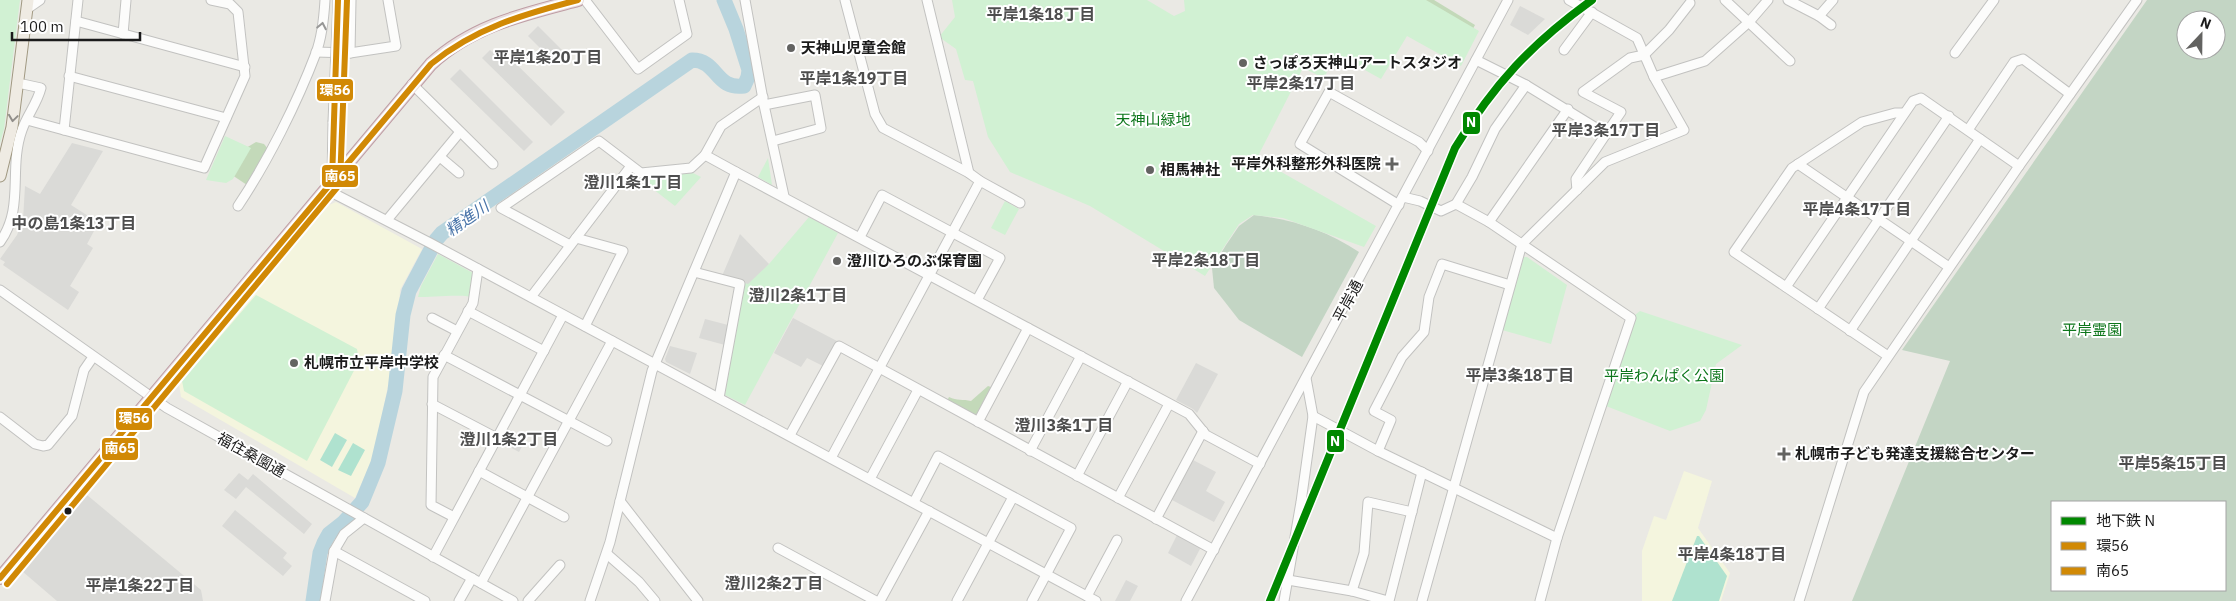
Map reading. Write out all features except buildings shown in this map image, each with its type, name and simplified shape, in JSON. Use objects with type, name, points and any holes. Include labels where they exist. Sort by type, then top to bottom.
[{"type":"highway","points":[[0,578],[412,84],[438,58],[475,32],[505,20],[578,0]]},
{"type":"main road","points":[[0,176],[10,137],[28,5]]},
{"type":"street","points":[[28,5],[40,0]]},
{"type":"street","points":[[64,130],[78,0]]},
{"type":"street","points":[[124,34],[126,0]]},
{"type":"street","points":[[238,206],[278,138],[316,52],[325,0]]},
{"type":"street","points":[[338,0],[333,122],[328,185],[387,220],[1096,601]]},
{"type":"street","points":[[350,53],[351,0]]},
{"type":"street","points":[[316,52],[350,53],[396,46],[388,0]]},
{"type":"street","points":[[585,0],[638,69],[687,34],[679,0]]},
{"type":"street","points":[[745,0],[784,196]]},
{"type":"street","points":[[845,0],[875,114],[883,128],[969,173],[980,182],[1020,203]]},
{"type":"street","points":[[926,0],[969,173]]},
{"type":"street","name":"平岸通","points":[[1186,601],[1508,0]]},
{"type":"street","points":[[1422,601],[1522,244],[1605,162],[1684,130],[1654,77],[1637,38],[1569,0]]},
{"type":"street","points":[[1725,0],[1790,61]]},
{"type":"street","points":[[1654,77],[1705,61],[1749,22],[1768,0]]},
{"type":"street","points":[[1788,0],[1819,16],[1831,25]]},
{"type":"street","points":[[1819,16],[1833,0]]},
{"type":"street","points":[[1955,53],[1994,0]]},
{"type":"street","points":[[1799,601],[1864,392],[2019,166],[2137,0]]},
{"type":"street","points":[[27,120],[204,168],[245,76],[238,12],[230,4],[216,1]]},
{"type":"street","points":[[1578,190],[1576,179],[1621,112],[1584,92],[1630,58],[1644,56],[1669,30],[1690,3]]},
{"type":"street","points":[[1564,50],[1592,12]]},
{"type":"street","points":[[76,22],[245,67]]},
{"type":"street","points":[[1968,130],[2014,62],[2023,59],[2070,94]]},
{"type":"street","points":[[1476,60],[1526,85],[1606,134]]},
{"type":"street","points":[[69,76],[226,118]]},
{"type":"street","points":[[0,242],[8,230],[14,212],[16,156],[22,130],[37,103],[41,88],[18,84]]},
{"type":"street","points":[[412,84],[493,164]]},
{"type":"street","points":[[1428,151],[1419,142],[1329,92],[1300,144],[1401,201],[1420,201],[1441,211],[1456,204],[1472,177],[1495,129],[1526,85]]},
{"type":"street","points":[[585,326],[624,251],[573,241],[501,208],[599,140],[641,173],[691,168],[705,155],[721,126],[764,101],[814,95],[821,128],[772,141]]},
{"type":"street","points":[[1786,287],[1913,101],[1921,98],[2019,166]]},
{"type":"street","points":[[1489,222],[1568,109]]},
{"type":"street","points":[[1888,356],[1734,252],[1792,168],[1862,122],[1895,113],[1904,113]]},
{"type":"street","points":[[1818,309],[1949,116]]},
{"type":"street","points":[[387,220],[460,132]]},
{"type":"street","points":[[1850,331],[1980,139]]},
{"type":"street","points":[[705,155],[1189,414],[1206,435],[1260,464]]},
{"type":"street","points":[[440,157],[459,173]]},
{"type":"street","points":[[1798,164],[1949,267]]},
{"type":"street","points":[[531,297],[631,166]]},
{"type":"street","points":[[590,601],[607,554],[655,364],[736,172]]},
{"type":"street","points":[[831,458],[980,182]]},
{"type":"street","points":[[860,237],[882,195],[1000,258],[977,300]]},
{"type":"street","points":[[1456,204],[1489,222],[1631,318],[1557,538],[1540,601]]},
{"type":"street","points":[[1378,451],[1391,420],[1374,411],[1402,357],[1424,332],[1429,297],[1442,264],[1510,285]]},
{"type":"street","points":[[454,517],[431,504],[433,377],[468,311],[475,294],[478,269]]},
{"type":"street","points":[[694,272],[740,284],[719,398]]},
{"type":"street","name":"福住桑園通","points":[[0,290],[151,397],[511,600]]},
{"type":"street","points":[[468,311],[544,351]]},
{"type":"street","points":[[433,556],[563,315]]},
{"type":"street","points":[[432,318],[456,332]]},
{"type":"street","points":[[978,422],[1028,328]]},
{"type":"street","points":[[481,583],[612,340]]},
{"type":"street","points":[[790,436],[839,346],[1214,550]]},
{"type":"street","points":[[444,355],[607,441]]},
{"type":"street","points":[[1030,451],[1081,356]]},
{"type":"street","points":[[0,417],[35,444],[48,445],[72,416],[84,370],[93,357]]},
{"type":"street","points":[[1284,601],[1302,502],[1313,416],[1306,378]]},
{"type":"street","points":[[1077,476],[1128,381]]},
{"type":"street","points":[[870,479],[918,390]]},
{"type":"street","points":[[432,404],[497,438]]},
{"type":"street","points":[[1118,498],[1169,404]]},
{"type":"street","points":[[1313,416],[1378,451],[1557,538]]},
{"type":"street","points":[[1156,518],[1203,431]]},
{"type":"street","points":[[914,502],[938,456],[1071,528],[1032,601]]},
{"type":"street","points":[[479,471],[564,517]]},
{"type":"street","points":[[1288,580],[1352,591],[1389,601],[1422,472]]},
{"type":"street","points":[[957,601],[1013,497]]},
{"type":"street","points":[[620,501],[698,601]]},
{"type":"street","points":[[1352,591],[1364,553],[1368,502],[1412,512]]},
{"type":"street","points":[[880,601],[929,511]]},
{"type":"street","points":[[325,601],[334,551],[357,514]]},
{"type":"street","points":[[1087,596],[1116,540]]},
{"type":"street","points":[[778,548],[876,601]]},
{"type":"street","points":[[334,551],[425,601]]},
{"type":"street","points":[[607,554],[622,565],[655,601]]},
{"type":"street","points":[[528,601],[560,566]]},
{"type":"street","points":[[459,601],[472,578]]},
{"type":"shaded area","points":[[1404,0],[1434,0],[1475,25],[1468,38]]},
{"type":"shaded area","points":[[1520,6],[1545,19],[1528,35],[1510,25]]},
{"type":"shaded area","points":[[538,26],[566,54],[556,64],[528,36]]},
{"type":"shaded area","points":[[490,50],[499,58],[505,53],[565,112],[551,126],[482,58]]},
{"type":"shaded area","points":[[460,69],[533,142],[524,151],[450,79]]},
{"type":"shaded area","points":[[256,142],[264,144],[268,149],[247,185],[232,175],[246,148]]},
{"type":"shaded area","points":[[72,143],[103,151],[71,205],[96,221],[90,229],[94,231],[87,244],[93,248],[70,286],[79,292],[68,310],[3,265],[5,262],[0,259],[17,235],[23,220],[25,186],[40,194]]},
{"type":"shaded area","name":"札幌市立平岸中学校","points":[[336,202],[422,249],[400,290],[397,342],[376,444],[371,462],[355,498],[181,397],[179,384],[329,205]]},
{"type":"shaded area","points":[[740,234],[769,264],[748,284],[722,276]]},
{"type":"shaded area","points":[[793,318],[837,341],[823,366],[807,358],[801,367],[774,353]]},
{"type":"shaded area","points":[[705,319],[728,325],[725,345],[699,338]]},
{"type":"shaded area","points":[[670,346],[697,353],[690,374],[666,362],[665,359]]},
{"type":"shaded area","points":[[1196,363],[1218,374],[1197,413],[1176,400]]},
{"type":"shaded area","points":[[988,386],[991,387],[975,417],[947,401],[949,397],[971,401]]},
{"type":"shaded area","points":[[508,429],[526,439],[519,452],[500,442]]},
{"type":"shaded area","points":[[1193,460],[1216,472],[1206,491],[1225,502],[1214,522],[1172,500]]},
{"type":"shaded area","points":[[1684,471],[1712,481],[1698,528],[1730,573],[1721,601],[1642,601],[1642,551],[1654,516],[1666,520]]},
{"type":"shaded area","points":[[239,473],[248,480],[253,474],[312,524],[304,534],[246,487],[236,499],[224,490]]},
{"type":"shaded area","points":[[87,495],[201,590],[203,601],[57,601],[22,571]]},
{"type":"shaded area","points":[[235,510],[287,553],[283,558],[292,566],[283,576],[222,526]]},
{"type":"shaded area","points":[[1177,535],[1201,547],[1191,566],[1168,553]]},
{"type":"shaded area","points":[[1126,580],[1138,586],[1130,601],[1115,601]]},
{"type":"green space","points":[[0,0],[20,0],[4,129],[0,143]]},
{"type":"green space","name":"天神山緑地","points":[[952,0],[1147,0],[1174,16],[1185,11],[1184,0],[1426,0],[1479,31],[1461,66],[1407,36],[1381,79],[1336,54],[1324,78],[1303,68],[1257,158],[1376,226],[1364,247],[1283,218],[1253,215],[1239,224],[1205,276],[1090,206],[1010,172],[988,137],[973,81],[965,80],[956,49],[939,37],[955,17]]},
{"type":"green space","name":"平岸霊園","points":[[2147,0],[2236,0],[2236,601],[1852,601],[1950,361],[1902,350]]},
{"type":"green space","points":[[225,136],[251,148],[233,179],[226,183],[206,180]]},
{"type":"green space","points":[[768,158],[772,185],[758,177]]},
{"type":"green space","points":[[693,173],[701,177],[675,206],[640,179]]},
{"type":"green space","points":[[1005,201],[1019,209],[1005,235],[991,228]]},
{"type":"green space","points":[[1254,215],[1309,227],[1359,252],[1302,357],[1239,320],[1214,288],[1212,268],[1239,226]]},
{"type":"green space","points":[[809,217],[838,233],[745,405],[725,395],[744,282],[769,264]]},
{"type":"green space","points":[[438,254],[473,273],[470,297],[418,297],[421,286]]},
{"type":"green space","points":[[1524,257],[1527,257],[1567,285],[1551,344],[1502,330]]},
{"type":"green space","points":[[256,295],[357,349],[359,361],[307,461],[184,391],[182,381]]},
{"type":"green space","name":"平岸わんぱく公園","points":[[1640,311],[1742,345],[1716,364],[1706,410],[1700,421],[1670,431],[1606,406],[1635,315]]},
{"type":"green space","points":[[335,433],[347,440],[332,467],[320,460]]},
{"type":"green space","points":[[353,443],[365,450],[351,476],[338,470]]},
{"type":"green space","points":[[1697,536],[1699,536],[1727,576],[1719,601],[1672,601]]},
{"type":"pier","points":[[358,500],[365,504],[349,523],[341,519]]},
{"type":"waterway","name":"精進川","points":[[313,601],[320,553],[324,543],[329,534],[343,523],[362,502],[378,463],[395,391],[403,315],[409,291],[436,240],[442,233],[692,60],[701,61],[707,65],[727,84],[744,86],[749,70],[736,29],[724,0]]},
{"type":"metro line","name":"N","points":[[1270,601],[1455,148],[1484,104],[1515,66],[1550,33],[1592,0]]},
{"type":"transit line","name":"環56","points":[[332,180],[338,0]]},
{"type":"transit line","name":"南65","points":[[7,584],[340,184],[347,0]]},
{"type":"transit line","name":"環56","points":[[0,578],[431,64],[465,41],[501,24],[578,0]]},
{"type":"place","name":"天神山児童会館","points":[[791,48]]},
{"type":"place","name":"さっぽろ天神山アートスタジオ","points":[[1243,63]]},
{"type":"place","name":"平岸外科整形外科医院","points":[[1392,164]]},
{"type":"place","name":"相馬神社","points":[[1150,170]]},
{"type":"place","name":"澄川ひろのぶ保育園","points":[[837,261]]},
{"type":"place","name":"札幌市立平岸中学校","points":[[294,363]]},
{"type":"place","name":"札幌市子ども発達支援総合センター","points":[[1784,454]]},
{"type":"district","name":"平岸1条18丁目","points":[[1041,14]]},
{"type":"district","name":"平岸1条20丁目","points":[[548,57]]},
{"type":"district","name":"平岸1条19丁目","points":[[854,78]]},
{"type":"district","name":"平岸2条17丁目","points":[[1301,83]]},
{"type":"district","name":"平岸3条17丁目","points":[[1606,130]]},
{"type":"district","name":"澄川1条1丁目","points":[[633,182]]},
{"type":"district","name":"平岸4条17丁目","points":[[1857,209]]},
{"type":"district","name":"中の島1条13丁目","points":[[74,223]]},
{"type":"district","name":"平岸2条18丁目","points":[[1206,260]]},
{"type":"district","name":"澄川2条1丁目","points":[[798,295]]},
{"type":"district","name":"平岸3条18丁目","points":[[1520,375]]},
{"type":"district","name":"澄川3条1丁目","points":[[1064,425]]},
{"type":"district","name":"澄川1条2丁目","points":[[509,439]]},
{"type":"district","name":"平岸5条15丁目","points":[[2173,463]]},
{"type":"district","name":"平岸4条18丁目","points":[[1732,554]]},
{"type":"district","name":"澄川2条2丁目","points":[[774,583]]},
{"type":"district","name":"平岸1条22丁目","points":[[140,585]]}]
